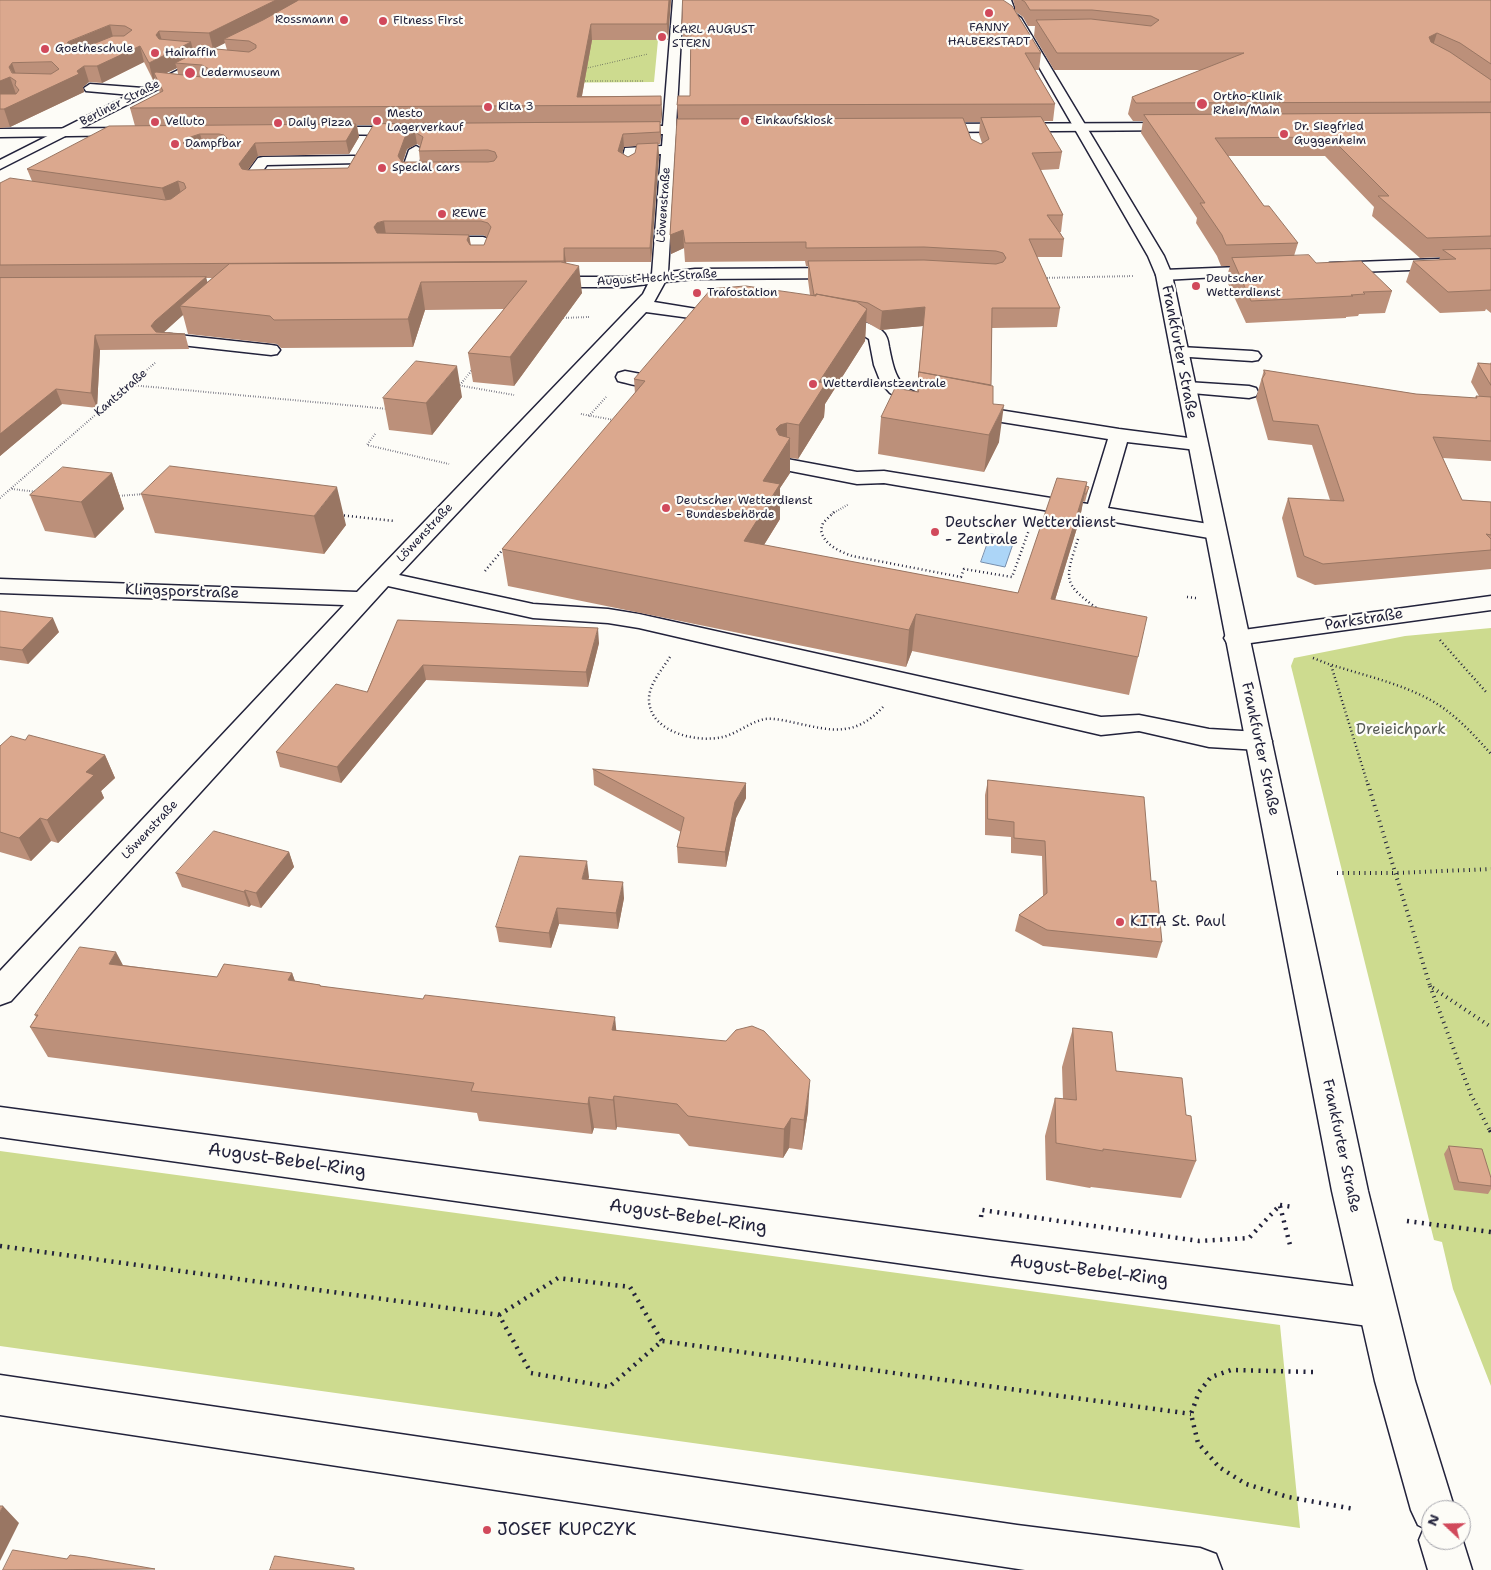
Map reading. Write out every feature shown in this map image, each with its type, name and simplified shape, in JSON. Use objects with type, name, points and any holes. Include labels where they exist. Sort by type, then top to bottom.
[{"type":"street","name":"Löwenstraße","points":[[0,992],[363,599],[548,402],[638,311],[656,287],[660,276],[678,0]]},
{"type":"street","name":"Frankfurter Straße","points":[[998,0],[1003,9],[1009,10],[1006,0]]},
{"type":"street","name":"Frankfurter Straße","points":[[998,0],[1002,10],[1020,24],[1156,256],[1164,275],[1236,638],[1259,741],[1350,1191],[1376,1308],[1430,1500]]},
{"type":"street","points":[[1016,0],[1020,24],[1040,31]]},
{"type":"street","name":"Berliner Straße","points":[[0,165],[200,63]]},
{"type":"street","points":[[160,84],[178,86]]},
{"type":"street","points":[[90,88],[143,92]]},
{"type":"street","points":[[960,126],[972,142]]},
{"type":"street","points":[[920,128],[960,126],[1193,127]]},
{"type":"street","points":[[610,130],[727,130]]},
{"type":"street","points":[[311,131],[417,131]]},
{"type":"street","points":[[345,176],[371,131]]},
{"type":"street","points":[[0,133],[142,132]]},
{"type":"street","points":[[416,150],[409,170],[454,169]]},
{"type":"street","points":[[628,164],[630,151],[668,150]]},
{"type":"street","points":[[298,176],[252,177],[263,161],[354,160]]},
{"type":"street","points":[[415,242],[483,242],[478,255]]},
{"type":"street","points":[[1311,269],[1491,262]]},
{"type":"street","points":[[1164,275],[1282,270]]},
{"type":"street","name":"August-Hecht-Straße","points":[[526,282],[624,282],[660,276],[695,274],[857,272]]},
{"type":"street","points":[[638,311],[705,315],[712,312],[742,310]]},
{"type":"street","points":[[693,330],[705,315]]},
{"type":"street","points":[[811,320],[860,328],[872,332],[878,337],[888,382],[897,391],[915,399],[939,406],[1119,435],[1197,444]]},
{"type":"street","points":[[168,340],[183,327]]},
{"type":"street","points":[[168,340],[271,350]]},
{"type":"street","points":[[625,377],[651,381],[675,352]]},
{"type":"street","points":[[1180,352],[1252,356]]},
{"type":"street","points":[[1187,388],[1249,392]]},
{"type":"street","points":[[1091,512],[1119,435]]},
{"type":"street","points":[[787,465],[857,478],[884,477],[1215,532]]},
{"type":"street","points":[[383,578],[532,611],[622,618],[1101,726],[1139,723],[1209,738],[1259,741]]},
{"type":"street","name":"Klingsporstraße","points":[[0,586],[363,599]]},
{"type":"street","name":"Parkstraße","points":[[1236,638],[1491,603]]},
{"type":"street","name":"August-Bebel-Ring","points":[[0,1122],[990,1258],[1376,1308]]},
{"type":"street","points":[[0,1395],[1017,1547],[1200,1570]]},
{"type":"street","points":[[1444,1550],[1450,1570]]},
{"type":"path","points":[[578,70],[675,48]]},
{"type":"path","points":[[577,81],[673,80]]},
{"type":"path","points":[[1041,278],[1164,275]]},
{"type":"path","points":[[559,318],[638,311]]},
{"type":"path","name":"Kantstraße","points":[[0,498],[169,351],[168,340]]},
{"type":"path","points":[[460,385],[472,369]]},
{"type":"path","points":[[131,385],[396,410]]},
{"type":"path","points":[[451,385],[460,385],[548,402]]},
{"type":"path","points":[[574,413],[614,420],[607,428]]},
{"type":"path","points":[[375,434],[367,444],[484,470]]},
{"type":"path","points":[[857,478],[848,505],[831,514],[824,521],[822,528],[825,540],[839,551],[852,556],[961,577]]},
{"type":"path","points":[[12,489],[41,492]]},
{"type":"path","points":[[116,496],[148,494]]},
{"type":"path","points":[[958,585],[964,569],[1012,577],[1038,504]]},
{"type":"path","points":[[1091,512],[1068,570],[1067,581],[1075,593],[1105,614]]},
{"type":"path","points":[[335,514],[432,526]]},
{"type":"path","points":[[463,596],[507,545]]},
{"type":"path","points":[[687,632],[653,684],[648,701],[649,709],[654,717],[668,728],[698,739],[722,737],[732,734],[754,722],[773,719],[827,730],[839,730],[859,725],[876,716],[882,708],[895,679]]},
{"type":"path","points":[[1438,637],[1486,692]]},
{"type":"path","points":[[1310,657],[1418,694],[1433,702],[1461,722],[1491,754]]},
{"type":"path","points":[[1331,665],[1430,986],[1471,1095],[1491,1132]]},
{"type":"path","points":[[1337,873],[1396,873],[1491,869]]},
{"type":"path","points":[[1430,986],[1491,1027]]},
{"type":"path","points":[[1280,1205],[1293,1207]]},
{"type":"path","points":[[980,1227],[982,1210],[1199,1241],[1249,1238],[1280,1205]]},
{"type":"path","points":[[1280,1205],[1290,1245]]},
{"type":"path","points":[[1408,1221],[1491,1232]]},
{"type":"path","points":[[0,1246],[499,1316],[558,1278],[630,1287],[662,1341]]},
{"type":"path","points":[[499,1316],[531,1373],[609,1386],[662,1341],[1191,1414]]},
{"type":"path","points":[[1312,1372],[1231,1370],[1211,1377],[1199,1392],[1191,1414],[1198,1443],[1219,1467],[1246,1484],[1288,1497],[1354,1509]]},
{"type":"green space","points":[[574,40],[658,40],[654,82],[523,83]]},
{"type":"green space","name":"Dreieichpark","points":[[1491,628],[1491,1386],[1453,1289],[1442,1242],[1434,1240],[1291,666],[1294,658],[1405,636]]},
{"type":"green space","points":[[0,1151],[1280,1325],[1300,1528],[0,1346]]},
{"type":"water","points":[[991,534],[1015,538],[1005,567],[981,562]]},
{"type":"building","points":[[0,0],[276,0],[209,33],[159,31],[156,35],[159,39],[191,42],[149,63],[140,46],[97,66],[84,66],[77,71],[79,74],[4,109],[0,109],[0,94],[16,94],[19,90],[15,85],[16,81],[10,77],[0,81]],"holes":[[[110,25],[125,26],[132,30],[124,36],[113,36],[73,52],[65,47],[68,42]],[[52,62],[59,69],[51,74],[12,73],[9,67],[12,63]]]},
{"type":"building","points":[[299,0],[669,0],[667,24],[591,24],[577,97],[661,96],[661,105],[130,108],[163,91],[154,73],[156,72],[202,77],[209,72],[209,69],[202,65],[175,63],[205,48],[249,52],[256,48],[256,45],[249,41],[224,39]]},
{"type":"building","points":[[683,0],[1003,0],[1012,6],[1041,53],[1025,53],[1055,104],[677,105],[678,96],[690,96],[691,24],[682,24]]},
{"type":"building","points":[[1022,0],[1491,0],[1491,64],[1460,43],[1437,33],[1429,37],[1431,42],[1450,52],[1491,80],[1491,102],[1136,103],[1132,97],[1244,53],[1057,53],[1036,20],[1091,19],[1151,26],[1159,20],[1151,16],[1092,10],[1030,10]]},
{"type":"building","points":[[1491,113],[1491,236],[1427,238],[1378,196],[1389,196],[1330,137],[1215,138],[1264,206],[1269,206],[1298,243],[1226,245],[1222,235],[1200,203],[1205,203],[1144,115]]},
{"type":"building","points":[[1041,117],[1062,152],[1032,153],[1063,215],[1047,215],[1064,239],[1029,239],[1060,308],[992,308],[991,385],[919,372],[925,307],[882,311],[868,303],[814,295],[808,261],[924,260],[996,264],[1003,262],[1006,258],[1003,253],[924,247],[806,248],[806,242],[685,243],[683,230],[670,235],[677,119],[963,118],[971,139],[981,144],[989,139],[981,118]]},
{"type":"building","points":[[660,122],[660,132],[623,134],[618,151],[628,157],[635,153],[637,144],[658,143],[650,248],[564,248],[564,261],[0,265],[0,183],[10,178],[165,200],[171,199],[186,188],[184,183],[178,181],[162,188],[27,169],[109,126],[356,124],[346,141],[255,143],[239,164],[242,169],[248,170],[348,168],[374,124]],"holes":[[[415,132],[423,137],[419,151],[488,150],[495,152],[497,157],[494,161],[488,162],[402,162],[398,156],[405,137]],[[200,134],[219,134],[227,138],[224,144],[192,149],[183,143],[191,137]],[[384,221],[481,221],[488,223],[491,227],[484,245],[470,245],[467,240],[469,235],[377,233],[374,227],[377,223]]]},
{"type":"building","points":[[1491,249],[1491,290],[1448,292],[1413,261],[1456,259],[1443,250]]},
{"type":"building","points":[[1309,255],[1316,263],[1361,261],[1392,291],[1363,292],[1365,294],[1351,295],[1353,296],[1251,301],[1232,258]]},
{"type":"building","points":[[561,262],[579,266],[510,357],[468,353],[527,281],[421,282],[408,319],[274,320],[270,316],[180,306],[229,264]]},
{"type":"building","points":[[206,277],[151,326],[156,332],[185,334],[95,335],[91,393],[56,389],[0,434],[0,278]]},
{"type":"building","points":[[746,286],[816,296],[816,294],[857,302],[867,309],[819,382],[826,383],[799,425],[787,423],[780,425],[776,429],[779,435],[790,438],[763,481],[780,484],[744,541],[1018,593],[1057,478],[1087,482],[1051,599],[1147,617],[1138,657],[916,614],[909,630],[502,549],[645,381],[634,379],[711,289]]},
{"type":"building","points":[[416,361],[457,366],[426,403],[383,398]]},
{"type":"building","points":[[1478,363],[1491,364],[1491,385]]},
{"type":"building","points":[[1264,370],[1416,394],[1477,398],[1476,396],[1491,397],[1491,441],[1433,437],[1462,500],[1491,502],[1491,535],[1486,534],[1491,539],[1491,550],[1323,564],[1304,556],[1288,498],[1344,501],[1318,425],[1273,421],[1262,379],[1265,374]]},
{"type":"building","points":[[919,372],[993,386],[993,404],[1004,405],[989,435],[881,417],[895,388],[918,392]]},
{"type":"building","points":[[170,466],[337,487],[314,516],[141,494]]},
{"type":"building","points":[[63,467],[112,473],[81,502],[30,495]]},
{"type":"building","points":[[1086,486],[1089,487],[1085,494]]},
{"type":"building","points":[[0,611],[53,618],[22,650],[0,647]]},
{"type":"building","points":[[398,620],[598,628],[586,672],[423,665],[337,767],[276,752],[336,684],[367,692]]},
{"type":"building","points":[[29,735],[105,755],[86,772],[94,775],[47,820],[40,818],[19,838],[0,832],[0,746],[11,736],[25,740]]},
{"type":"building","points":[[593,769],[746,783],[735,802],[725,852],[677,847],[684,818]]},
{"type":"building","points":[[988,780],[1144,797],[1151,881],[1156,881],[1162,942],[1047,930],[1019,915],[1047,893],[1045,841],[1014,838],[1014,822],[988,819]]},
{"type":"building","points":[[214,831],[289,852],[256,893],[245,890],[244,892],[176,873]]},
{"type":"building","points":[[520,856],[587,861],[582,879],[623,882],[616,913],[557,908],[549,933],[496,927]]},
{"type":"building","points":[[80,947],[116,952],[109,964],[217,977],[224,964],[292,973],[288,980],[320,986],[423,999],[425,995],[615,1017],[612,1030],[726,1041],[736,1030],[752,1026],[764,1031],[810,1080],[804,1120],[791,1118],[784,1129],[688,1116],[677,1104],[614,1096],[613,1100],[589,1097],[588,1104],[471,1091],[474,1083],[30,1027],[38,1015],[35,1015]]},
{"type":"building","points":[[1073,1028],[1112,1032],[1116,1071],[1182,1078],[1186,1115],[1191,1116],[1196,1161],[1103,1149],[1103,1151],[1056,1143],[1055,1098],[1076,1100]]},
{"type":"building","points":[[1449,1146],[1482,1149],[1491,1178],[1491,1186],[1459,1182]]},
{"type":"building","points":[[13,1550],[67,1559],[70,1555],[86,1557],[155,1569],[3,1570]]},
{"type":"building","points":[[275,1556],[354,1568],[354,1570],[270,1570]]},
{"type":"place","name":"FANNY HALBERSTADT","points":[[989,13]]},
{"type":"place","name":"Rossmann","points":[[344,20]]},
{"type":"place","name":"Fitness First","points":[[383,21]]},
{"type":"place","name":"KARL AUGUST STERN","points":[[662,37]]},
{"type":"place","name":"Goetheschule","points":[[45,49]]},
{"type":"place","name":"Hairaffin","points":[[155,53]]},
{"type":"place","name":"Ledermuseum","points":[[190,73]]},
{"type":"place","name":"Ortho-Klinik Rhein/Main","points":[[1202,104]]},
{"type":"place","name":"Kita 3","points":[[488,107]]},
{"type":"place","name":"Mesto Lagerverkauf","points":[[377,121]]},
{"type":"place","name":"Einkaufskiosk","points":[[745,121]]},
{"type":"place","name":"Velluto","points":[[155,122]]},
{"type":"place","name":"Daily Pizza","points":[[278,123]]},
{"type":"place","name":"Dr. Siegfried Guggenheim","points":[[1284,134]]},
{"type":"place","name":"Dampfbar","points":[[175,144]]},
{"type":"place","name":"Special cars","points":[[382,168]]},
{"type":"place","name":"REWE","points":[[442,214]]},
{"type":"place","name":"Deutscher Wetterdienst","points":[[1196,286]]},
{"type":"place","name":"Trafostation","points":[[697,293]]},
{"type":"place","name":"Wetterdienstzentrale","points":[[813,384]]},
{"type":"place","name":"Deutscher Wetterdienst - Bundesbehörde","points":[[666,508]]},
{"type":"place","name":"Deutscher Wetterdienst - Zentrale","points":[[935,532]]},
{"type":"place","name":"KITA St. Paul","points":[[1120,922]]},
{"type":"place","name":"JOSEF KUPCZYK","points":[[487,1530]]}]
